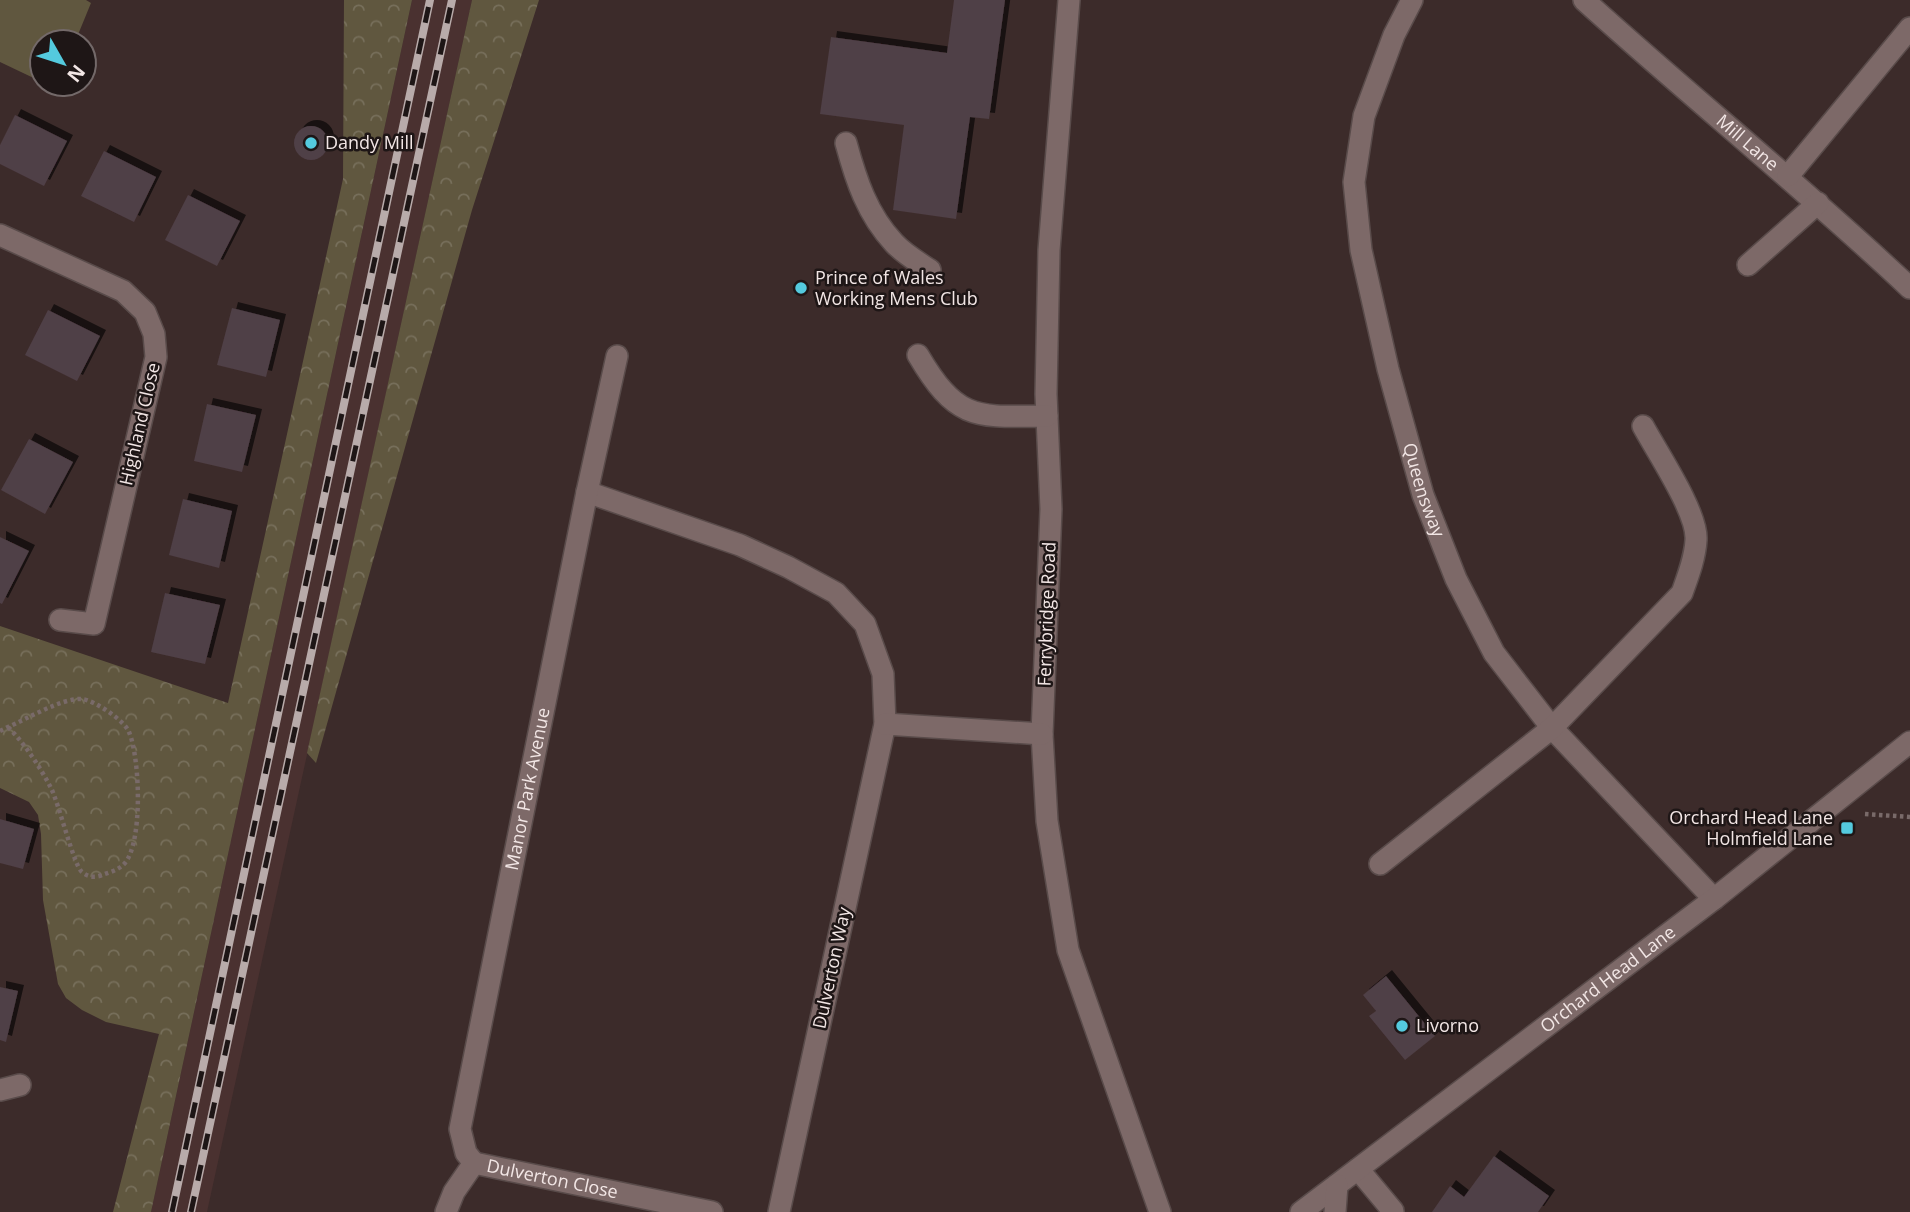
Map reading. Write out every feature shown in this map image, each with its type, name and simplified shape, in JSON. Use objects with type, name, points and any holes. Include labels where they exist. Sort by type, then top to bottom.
[{"type":"street","name":"Ferrybridge Road","points":[[1069,0],[1049,250],[1047,415],[1051,509],[1042,734],[1047,821],[1068,950],[1160,1212]]},
{"type":"street","name":"Queensway","points":[[1412,0],[1394,35],[1364,116],[1354,182],[1361,250],[1388,369],[1423,495],[1455,579],[1494,653],[1552,728],[1714,899]]},
{"type":"street","name":"Mill Lane","points":[[1584,0],[1663,72],[1788,176],[1910,288]]},
{"type":"street","points":[[1788,176],[1910,28]]},
{"type":"street","points":[[846,143],[858,185],[873,217],[895,245],[930,270]]},
{"type":"street","points":[[1748,265],[1818,203]]},
{"type":"street","name":"Highland Close","points":[[0,235],[124,291],[145,312],[154,334],[156,357],[94,624],[60,620]]},
{"type":"street","points":[[918,355],[935,383],[958,405],[988,417],[1047,415]]},
{"type":"street","name":"Manor Park Avenue","points":[[474,1163],[466,1153],[460,1129],[587,492],[617,356]]},
{"type":"street","points":[[1380,864],[1552,728],[1682,593],[1691,569],[1697,538],[1693,518],[1643,426]]},
{"type":"street","name":"Dulverton Way","points":[[587,492],[740,545],[835,593],[865,625],[883,674],[885,724],[779,1212]]},
{"type":"street","points":[[885,724],[1042,734]]},
{"type":"street","name":"Orchard Head Lane","points":[[1301,1212],[1714,899],[1910,742]]},
{"type":"street","points":[[446,1212],[454,1192],[474,1163]]},
{"type":"street","name":"Dulverton Close","points":[[474,1163],[712,1212]]},
{"type":"street","points":[[1358,1168],[1393,1211]]},
{"type":"street","points":[[1335,1212],[1337,1185]]},
{"type":"path","points":[[0,731],[8,727],[57,705],[82,699],[114,716],[129,730],[135,760],[137,800],[134,842],[126,862],[115,871],[96,878],[83,874],[76,865],[50,788],[19,738],[8,727]]},
{"type":"shaded area","points":[[412,0],[472,0],[207,1212],[151,1212]]},
{"type":"green space","points":[[0,0],[86,0],[91,3],[81,28],[28,28],[28,75],[0,62]]},
{"type":"green space","points":[[344,0],[412,0],[151,1212],[113,1212],[159,1034],[106,1022],[66,998],[58,984],[43,900],[38,815],[29,802],[0,788],[0,626],[228,703],[343,179]]},
{"type":"green space","points":[[472,0],[539,0],[472,210],[316,763],[307,753]]},
{"type":"building","points":[[954,0],[1005,0],[989,119],[970,117],[956,219],[893,210],[904,125],[820,114],[831,37],[947,53]]},
{"type":"building","points":[[15,115],[67,141],[44,186],[0,164],[0,145]]},
{"type":"building","name":"Dandy Mill","points":[[311,126],[323,131],[328,143],[323,155],[311,160],[299,155],[294,143],[299,131]]},
{"type":"building","points":[[104,151],[156,177],[134,222],[81,196]]},
{"type":"building","points":[[188,195],[240,221],[217,266],[165,240]]},
{"type":"building","points":[[232,308],[280,320],[266,377],[217,365]]},
{"type":"building","points":[[48,310],[100,336],[77,381],[25,355]]},
{"type":"building","points":[[207,404],[256,415],[242,472],[194,461]]},
{"type":"building","points":[[29,439],[73,462],[45,514],[1,490]]},
{"type":"building","points":[[183,499],[232,511],[219,568],[169,555]]},
{"type":"building","points":[[0,537],[29,551],[2,604],[0,603]]},
{"type":"building","points":[[165,593],[220,605],[205,664],[151,652]]},
{"type":"building","points":[[0,819],[34,829],[23,869],[0,863]]},
{"type":"building","name":"Livorno","points":[[1386,976],[1435,1036],[1405,1060],[1369,1016],[1376,1011],[1363,995]]},
{"type":"building","points":[[0,987],[18,991],[6,1042],[0,1040]]},
{"type":"building","points":[[1494,1156],[1549,1196],[1538,1212],[1432,1212],[1450,1186],[1464,1197]]},
{"type":"railway","points":[[172,1212],[430,0]]},
{"type":"railway","points":[[191,1212],[452,0]]},
{"type":"place","name":"Dandy Mill","points":[[311,143]]},
{"type":"place","name":"Prince of Wales Working Mens Club","points":[[801,288]]},
{"type":"place","name":"Orchard Head Lane Holmfield Lane","points":[[1847,828]]},
{"type":"place","name":"Livorno","points":[[1402,1026]]}]
